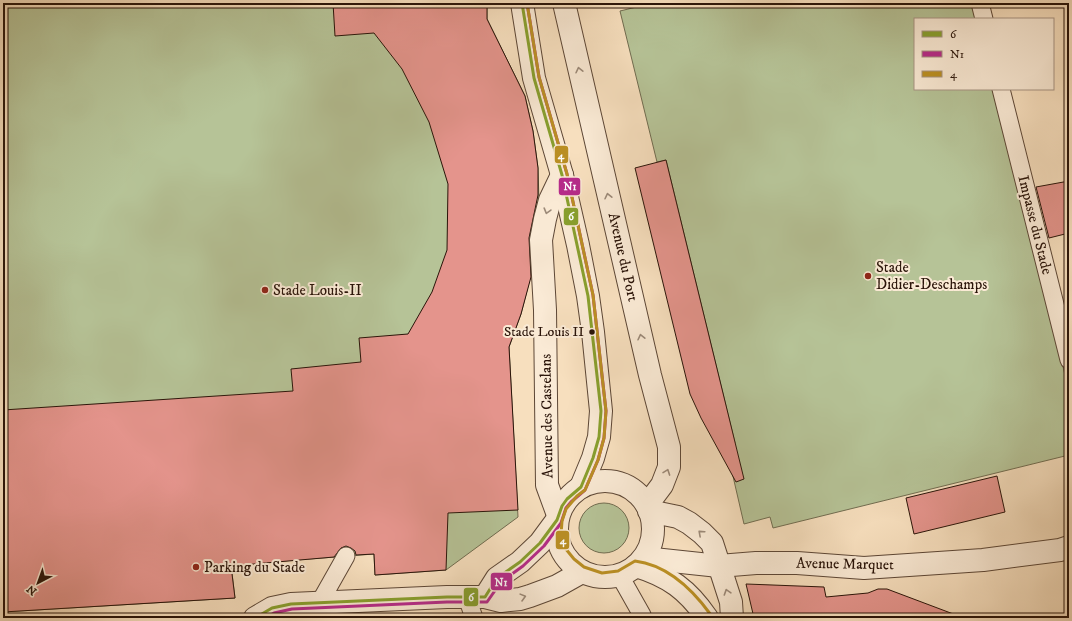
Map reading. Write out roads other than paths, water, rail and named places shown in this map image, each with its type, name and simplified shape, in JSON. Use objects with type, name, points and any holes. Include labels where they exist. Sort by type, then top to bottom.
[{"type":"street","points":[[522,3],[534,78],[562,175],[588,296],[601,411],[599,437],[593,458],[581,487]]},
{"type":"street","name":"Avenue du Port","points":[[564,3],[650,375],[669,447],[669,467],[662,485],[648,508]]},
{"type":"street","name":"Avenue des Castelans","points":[[558,517],[547,485],[545,310],[541,240],[550,200],[562,175]]},
{"type":"street","points":[[476,597],[497,578],[520,562],[540,543],[558,517],[567,499],[574,492],[595,481],[610,481],[625,485],[637,493],[648,508],[653,523],[653,536],[650,548],[633,567],[601,578],[582,572],[570,563],[561,550],[556,536],[558,517]]},
{"type":"street","points":[[648,508],[678,517],[689,523],[712,543],[731,602],[732,618]]},
{"type":"street","name":"Avenue Marquet","points":[[633,567],[719,566],[756,563],[783,563],[872,568],[982,560],[1060,550],[1069,547]]},
{"type":"street","points":[[633,567],[656,572],[673,582],[697,603],[707,618]]},
{"type":"street","points":[[255,618],[272,608],[291,604],[476,597],[501,601],[520,599],[557,586],[582,572]]},
{"type":"lane","points":[[980,3],[984,18]]},
{"type":"lane","name":"Impasse du Stade","points":[[1001,90],[1069,360]]},
{"type":"lane","points":[[320,602],[346,556]]},
{"type":"lane","points":[[633,567],[642,615]]},
{"type":"lane","points":[[474,618],[476,597]]},
{"type":"place","name":"Stade Didier-Deschamps","points":[[868,276]]},
{"type":"place","name":"Stade Louis-II","points":[[265,290]]},
{"type":"place","name":"Stade Louis II","points":[[592,332]]},
{"type":"place","name":"Parking du Stade","points":[[196,567]]}]
